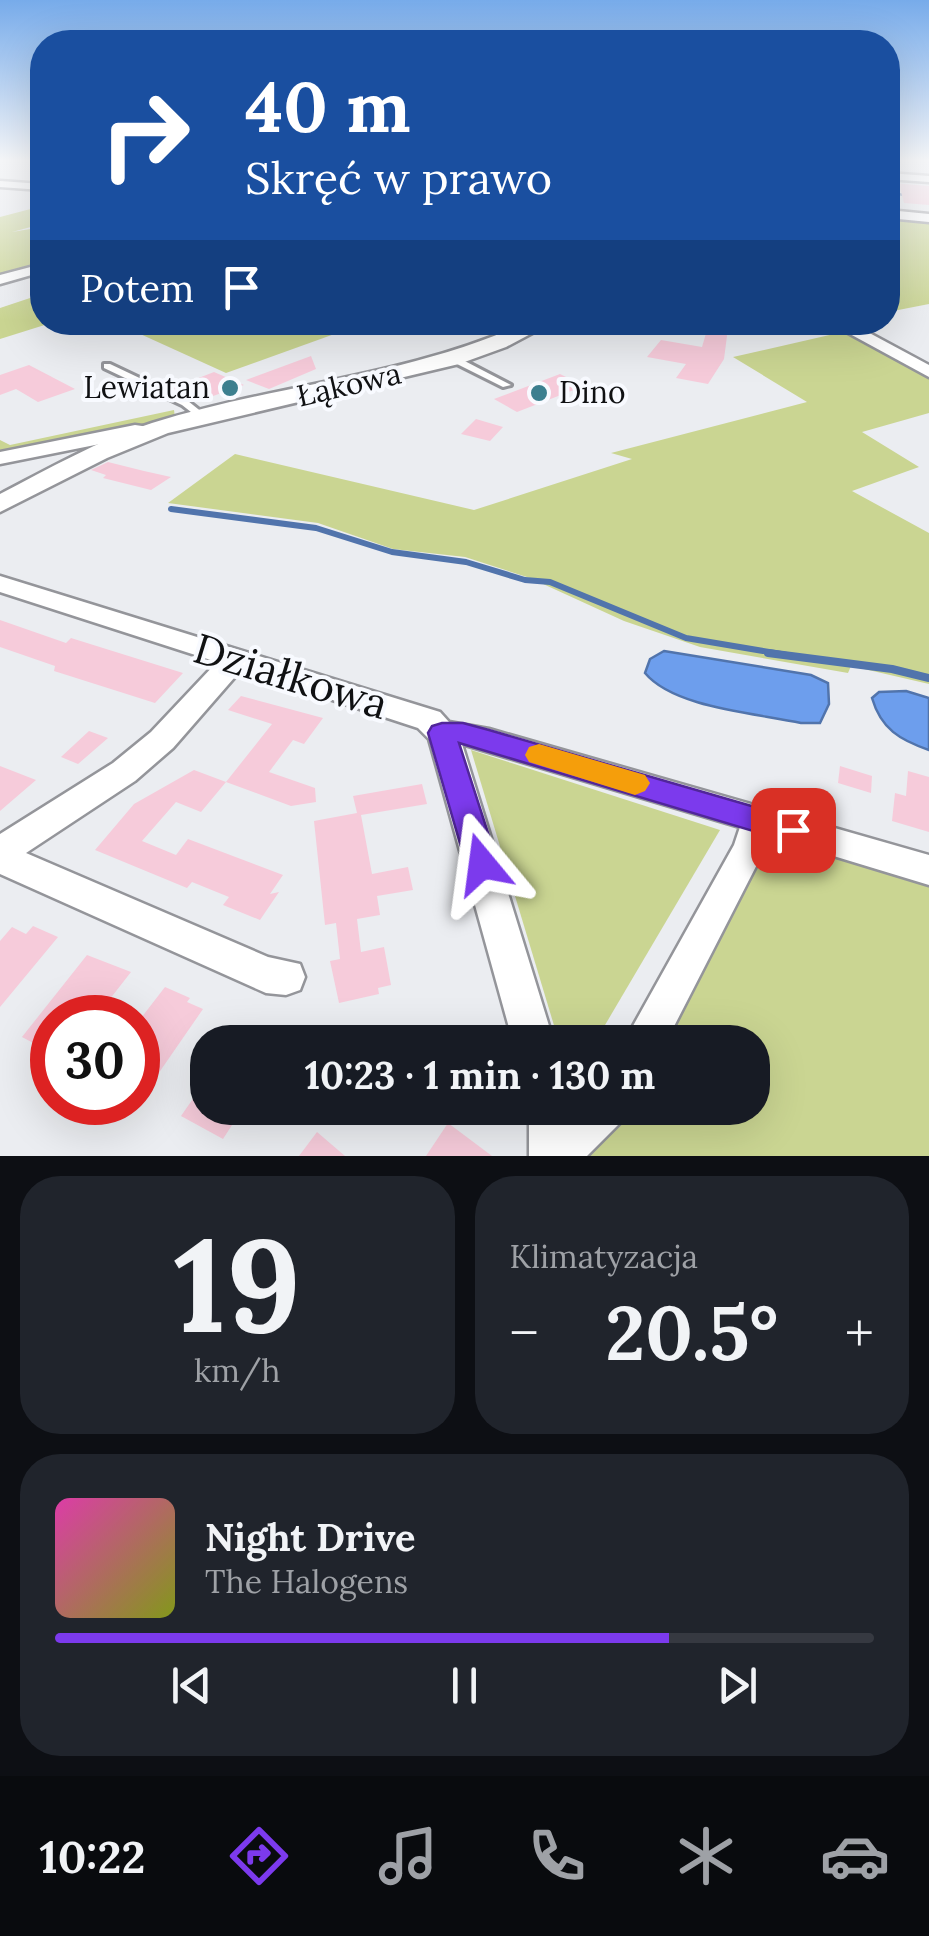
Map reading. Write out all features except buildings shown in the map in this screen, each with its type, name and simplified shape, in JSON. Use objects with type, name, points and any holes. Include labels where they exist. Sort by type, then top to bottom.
[{"type":"street","points":[[900,215],[929,218]]},
{"type":"street","points":[[0,280],[30,271]]},
{"type":"street","points":[[860,335],[929,372]]},
{"type":"street","name":"Łąkowa","points":[[0,504],[148,432],[454,360],[517,336]]},
{"type":"street","points":[[0,458],[135,431],[148,432]]},
{"type":"street","points":[[31,453],[70,469]]},
{"type":"street","name":"Działkowa","points":[[0,584],[235,660],[413,712],[442,733]]},
{"type":"street","points":[[0,856],[124,772],[162,740],[235,660]]},
{"type":"street","points":[[527,1025],[452,756],[442,733],[476,736],[929,870]]},
{"type":"street","points":[[653,1025],[750,848],[759,820]]},
{"type":"street","points":[[0,856],[266,975],[286,977]]},
{"type":"street","points":[[551,1125],[552,1155]]},
{"type":"street","points":[[552,1155],[590,1125]]},
{"type":"lane","points":[[454,360],[506,385]]},
{"type":"lane","points":[[107,366],[185,404],[203,417]]},
{"type":"green space","points":[[30,214],[30,227],[12,232],[30,229],[30,270],[0,279],[0,217]]},
{"type":"green space","points":[[900,219],[929,221],[929,304],[900,310]]},
{"type":"green space","points":[[30,298],[30,330],[0,339],[0,308]]},
{"type":"green space","points":[[142,335],[332,335],[226,373]]},
{"type":"green space","points":[[829,335],[854,335],[929,376],[929,413],[862,432],[919,467],[852,491],[929,533],[929,684],[851,666],[848,673],[700,647],[624,621],[530,578],[465,557],[393,549],[318,523],[168,503],[235,454],[474,510],[632,459],[611,453],[807,402],[733,357]]},
{"type":"green space","points":[[174,410],[175,418],[0,452],[0,440],[10,445]]},
{"type":"green space","points":[[471,750],[720,830],[605,1025],[554,1025]]},
{"type":"green space","points":[[768,840],[929,879],[929,1156],[590,1156],[607,1125],[770,1125],[770,1025],[664,1025]]},
{"type":"water","points":[[664,651],[811,675],[828,683],[829,704],[820,723],[801,723],[695,702],[658,685],[645,673],[650,659]]},
{"type":"water","points":[[906,691],[929,698],[929,750],[893,732],[872,698],[879,692]]},
{"type":"waterway","points":[[171,509],[316,528],[392,552],[466,562],[525,580],[550,582],[686,638],[787,655]]},
{"type":"waterway","points":[[768,653],[892,669],[929,678]]},
{"type":"slow traffic","points":[[539,755],[635,783]]},
{"type":"place","name":"Lewiatan","points":[[230,388]]},
{"type":"place","name":"Dino","points":[[539,393]]},
{"type":"route","points":[[482,864],[442,733],[463,733],[489,740],[793,830]]}]
